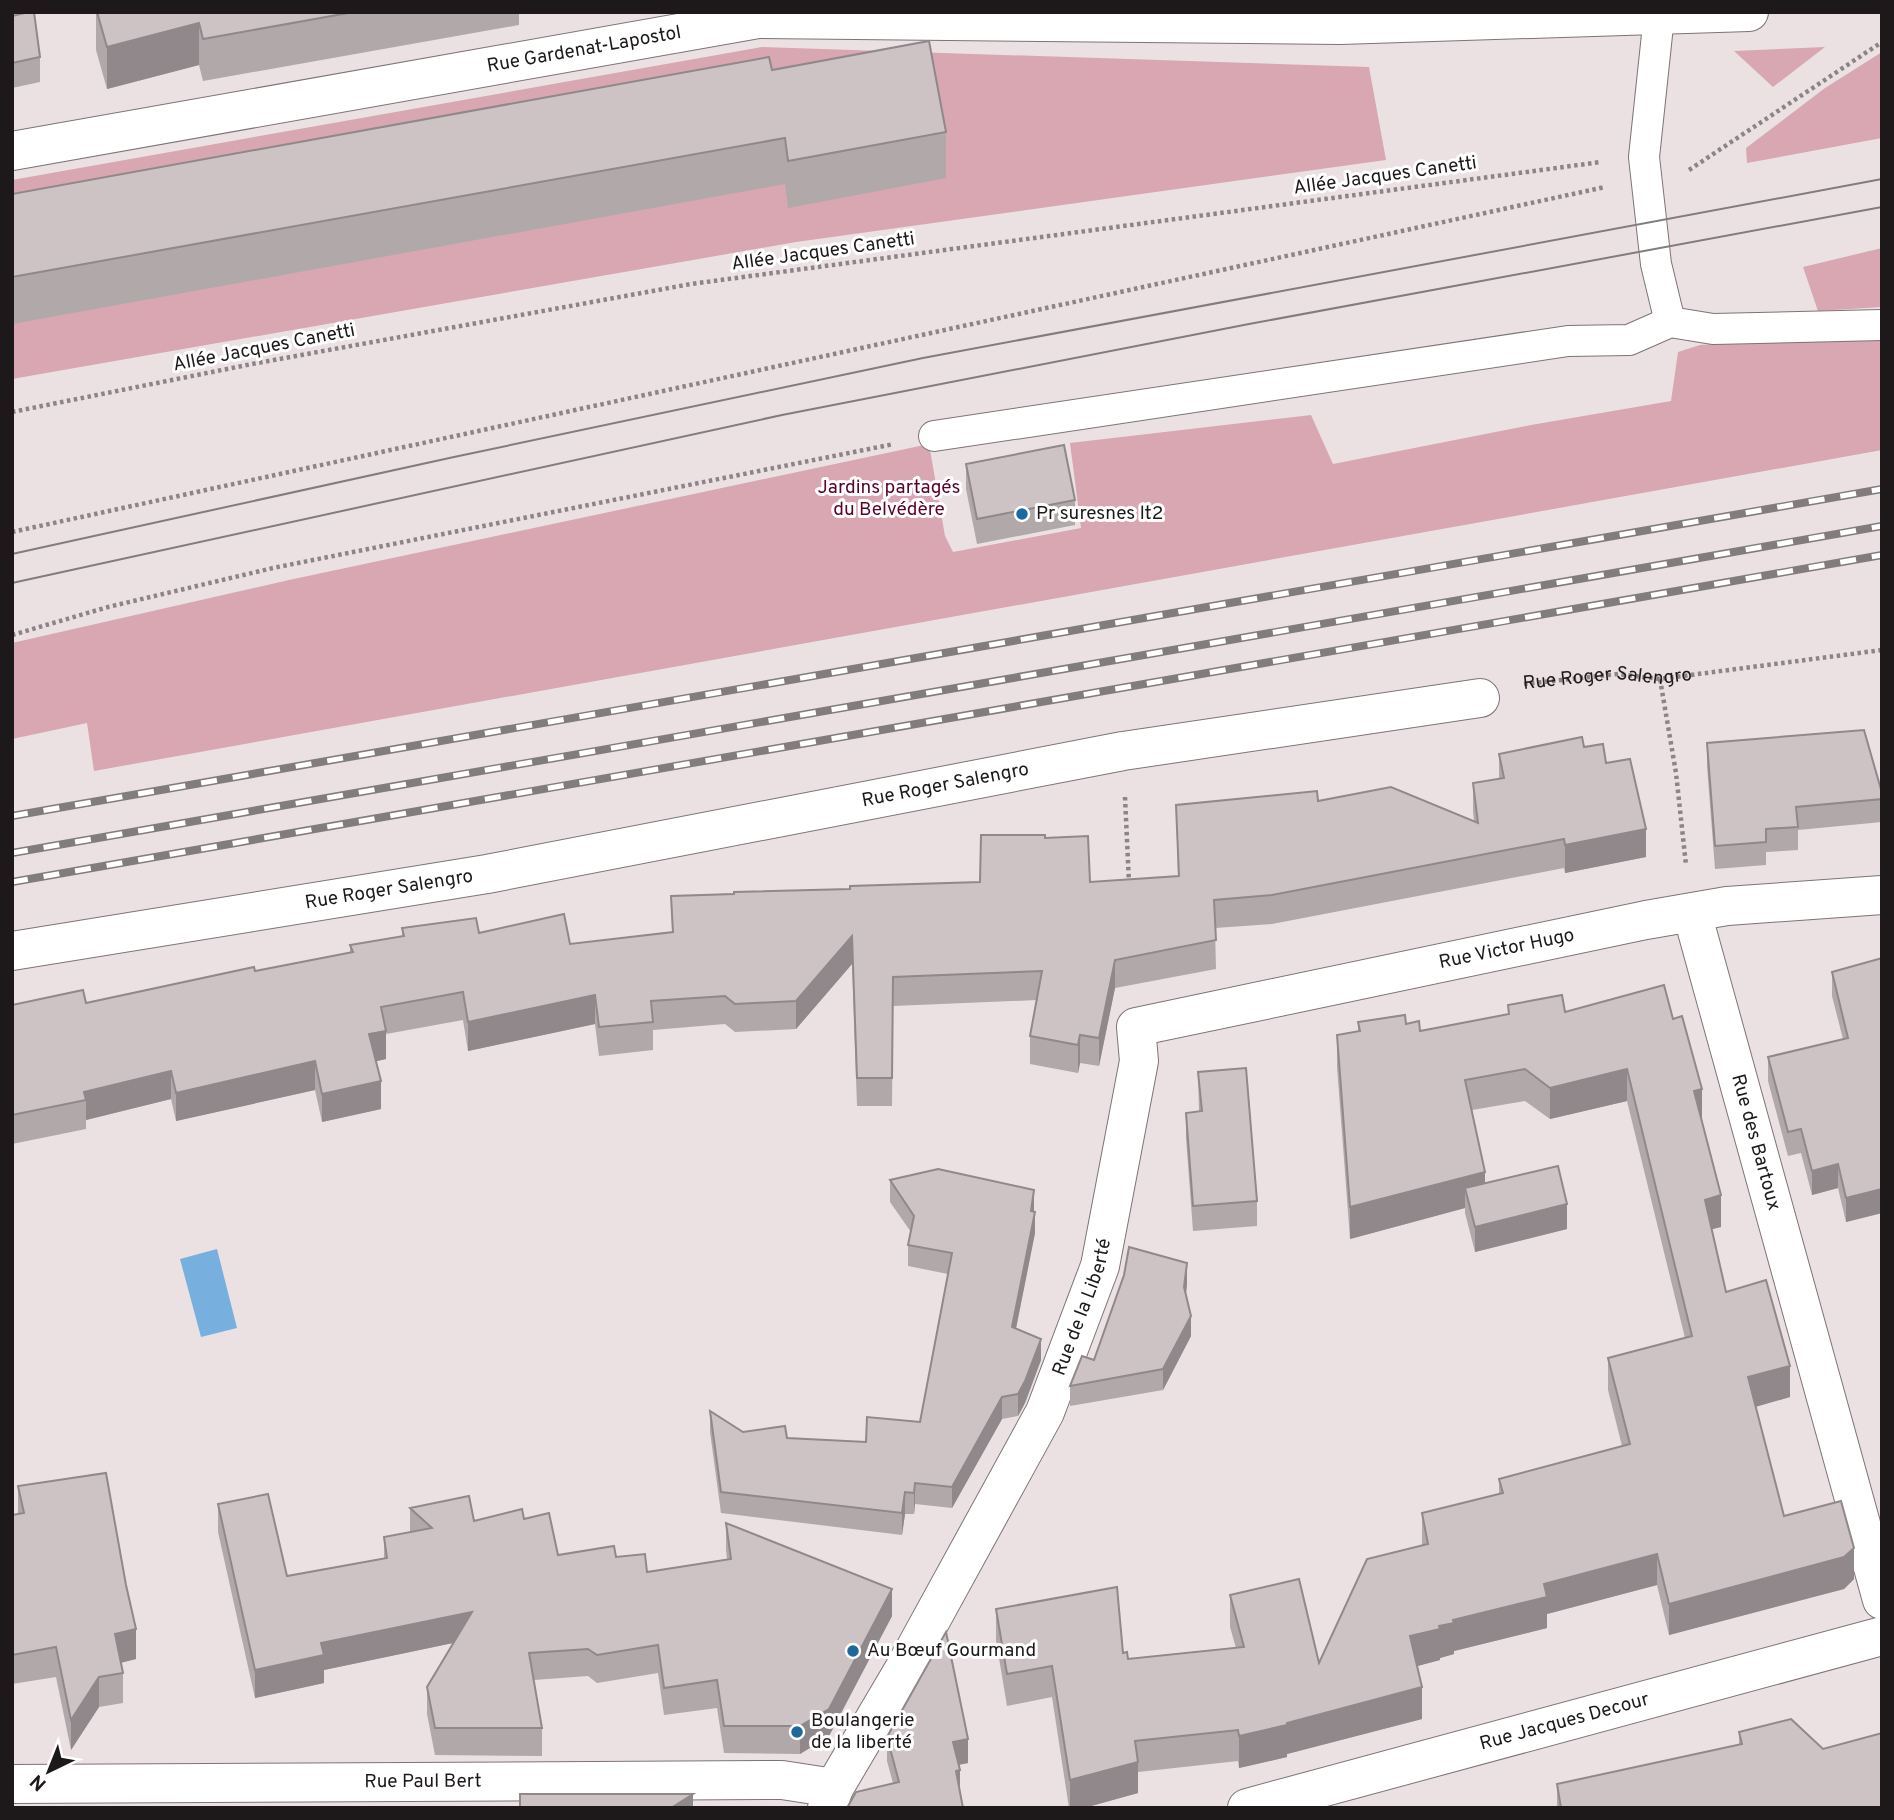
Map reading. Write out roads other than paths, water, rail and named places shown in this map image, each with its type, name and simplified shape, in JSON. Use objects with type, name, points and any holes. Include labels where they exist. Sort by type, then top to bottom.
[{"type":"street","name":"Rue Gardenat-Lapostol","points":[[12,151],[758,19],[1238,26],[1342,19],[1659,16],[1749,12]]},
{"type":"street","name":"Rue Roger Salengro","points":[[12,951],[487,874],[1123,751],[1480,698]]},
{"type":"street","name":"Rue Victor Hugo","points":[[1136,1027],[1646,920],[1727,906],[1882,895]]},
{"type":"street","name":"Rue des Bartoux","points":[[1692,913],[1882,1600]]},
{"type":"street","name":"Rue de la Liberté","points":[[830,1798],[1045,1412],[1100,1266],[1139,1061],[1136,1027]]},
{"type":"street","name":"Rue Jacques Decour","points":[[1247,1808],[1882,1636]]},
{"type":"street","name":"Rue Paul Bert","points":[[12,1784],[782,1780],[830,1798]]},
{"type":"lane","points":[[1659,16],[1645,168],[1656,264],[1670,322]]},
{"type":"lane","points":[[934,436],[1568,341],[1629,340],[1670,322],[1713,330],[1882,325]]},
{"type":"water","points":[[217,1249],[237,1328],[201,1337],[180,1259]]},
{"type":"tram line","points":[[12,554],[923,358],[1882,179]]},
{"type":"tram line","points":[[12,583],[782,415],[1249,324],[1882,207]]},
{"type":"railway","points":[[12,816],[1882,489]]},
{"type":"railway","points":[[12,853],[1882,526]]},
{"type":"railway","points":[[12,882],[1882,555]]},
{"type":"place","name":"Pr suresnes lt2","points":[[1022,514]]},
{"type":"place","name":"Au Bœuf Gourmand","points":[[853,1651]]},
{"type":"place","name":"Boulangerie de la liberté","points":[[797,1732]]},
{"type":"park label","name":"Jardins partagés du Belvédère","points":[[889,499]]}]
